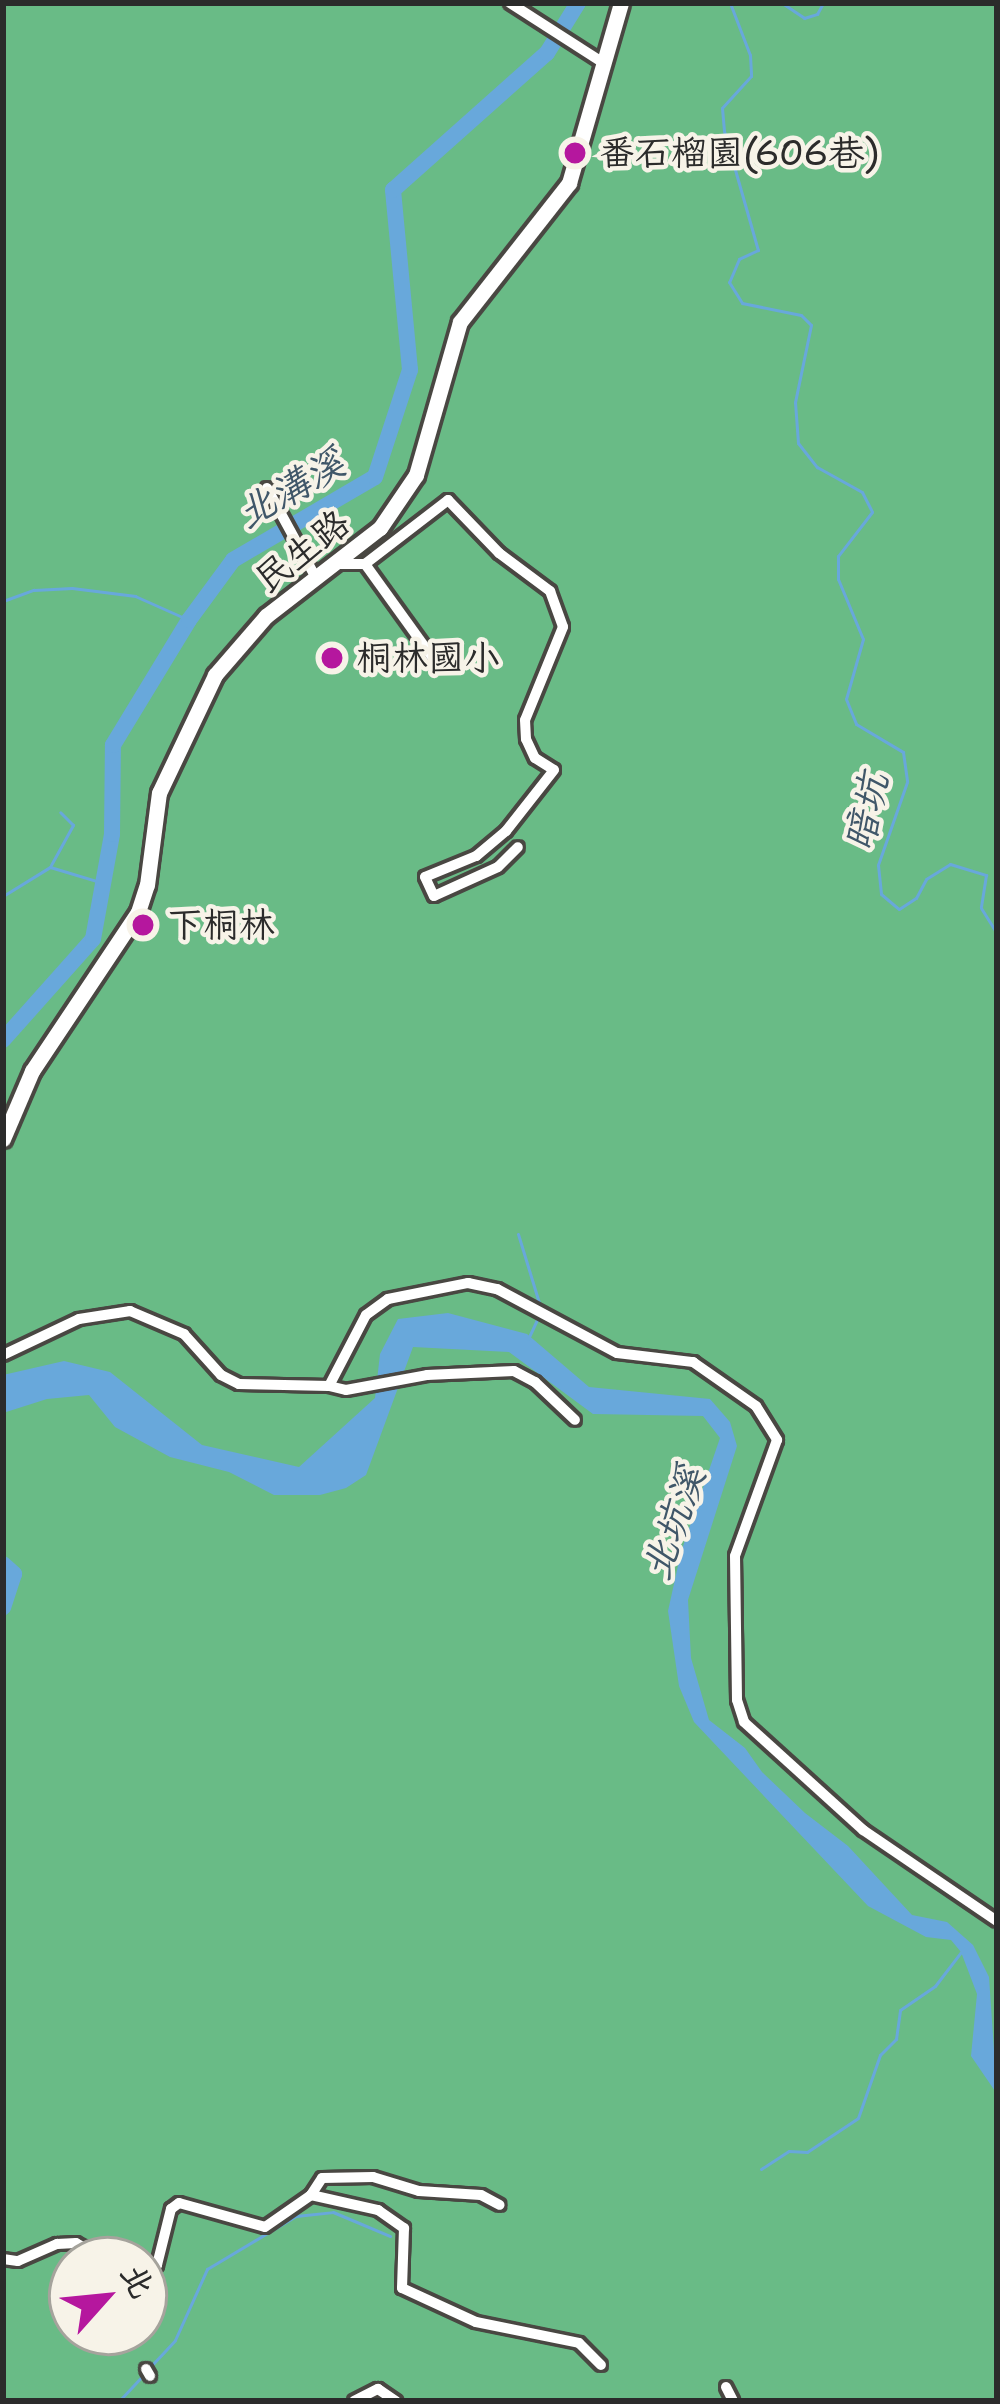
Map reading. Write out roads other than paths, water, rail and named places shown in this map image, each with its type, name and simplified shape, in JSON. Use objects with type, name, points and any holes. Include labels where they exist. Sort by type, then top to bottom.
[{"type":"street","name":"民生路","points":[[3,1138],[32,1071],[138,912],[147,885],[159,793],[215,675],[266,616],[340,564],[380,528],[416,475],[460,322],[562,196],[621,3]]},
{"type":"street","points":[[512,6],[605,64]]},
{"type":"street","points":[[269,492],[316,578]]},
{"type":"street","points":[[340,564],[364,565],[448,500],[558,604],[563,627],[525,719],[526,740],[535,758],[554,770],[506,831],[476,856],[425,877],[434,896],[498,867],[518,847]]},
{"type":"street","points":[[364,565],[434,661]]},
{"type":"street","points":[[329,1386],[366,1315],[388,1299],[468,1283],[496,1289],[617,1353],[693,1362],[765,1416],[777,1440],[735,1556],[737,1708],[756,1733],[863,1830],[997,1921]]},
{"type":"street","points":[[3,1354],[79,1319],[130,1311],[184,1334],[221,1375],[239,1384],[346,1390],[416,1377],[514,1371],[535,1382],[575,1420]]},
{"type":"street","points":[[164,2236],[171,2210],[179,2203],[265,2227],[311,2195],[322,2178],[374,2177],[419,2191],[481,2195],[500,2205]]},
{"type":"street","points":[[311,2195],[378,2210],[404,2228],[402,2288],[476,2322],[580,2343],[602,2365]]},
{"type":"street","points":[[3,2259],[18,2261],[48,2248]]},
{"type":"street","points":[[725,2387],[734,2401]]},
{"type":"street","points":[[354,2401],[378,2389],[396,2401]]},
{"type":"water","name":"北坑溪","points":[[448,1313],[527,1334],[589,1387],[710,1399],[730,1422],[737,1446],[688,1600],[691,1658],[709,1720],[745,1748],[762,1772],[805,1813],[848,1846],[912,1915],[947,1922],[973,1945],[989,1977],[997,2094],[971,2056],[977,1994],[961,1952],[951,1940],[926,1937],[868,1906],[694,1722],[679,1686],[668,1611],[681,1552],[720,1438],[703,1416],[593,1414],[509,1352],[413,1347],[366,1475],[346,1488],[320,1495],[274,1495],[229,1472],[170,1457],[115,1427],[89,1395],[47,1399],[3,1413],[3,1375],[64,1361],[110,1372],[202,1445],[299,1467],[375,1398],[380,1354],[398,1319]]},
{"type":"waterway","name":"北溝溪","points":[[3,1040],[93,939],[112,834],[113,745],[189,620],[233,560],[375,477],[410,370],[393,190],[547,53],[578,3]]},
{"type":"waterway","name":"暗坑","points":[[730,3],[750,55],[751,76],[722,108],[724,131],[758,250],[739,259],[729,282],[742,303],[801,315],[811,325],[795,402],[798,443],[817,467],[862,492],[872,512],[838,556],[838,579],[863,639],[846,699],[856,724],[903,752],[907,782],[878,865],[881,894],[899,909],[916,898],[926,879],[950,864],[986,875],[981,908],[997,934]]},
{"type":"waterway","name":"暗坑","points":[[782,3],[804,18],[817,14],[823,3]]},
{"type":"waterway","points":[[3,601],[34,590],[72,588],[135,596],[189,620]]},
{"type":"waterway","points":[[51,865],[73,825],[60,812]]},
{"type":"waterway","points":[[3,896],[50,867],[103,883]]},
{"type":"waterway","points":[[518,1234],[540,1306]]},
{"type":"waterway","points":[[528,1339],[539,1315]]},
{"type":"waterway","points":[[3,1564],[14,1574],[3,1607]]},
{"type":"waterway","points":[[761,2169],[789,2151],[807,2152],[858,2118],[880,2055],[896,2039],[900,2010],[935,1986],[961,1952]]},
{"type":"waterway","points":[[151,2366],[175,2340],[207,2269],[296,2216],[333,2212],[390,2236]]},
{"type":"waterway","points":[[119,2401],[145,2373]]},
{"type":"place","name":"番石榴園(606巷)","points":[[575,153]]},
{"type":"place","name":"桐林國小","points":[[332,658]]},
{"type":"place","name":"下桐林","points":[[143,925]]}]
